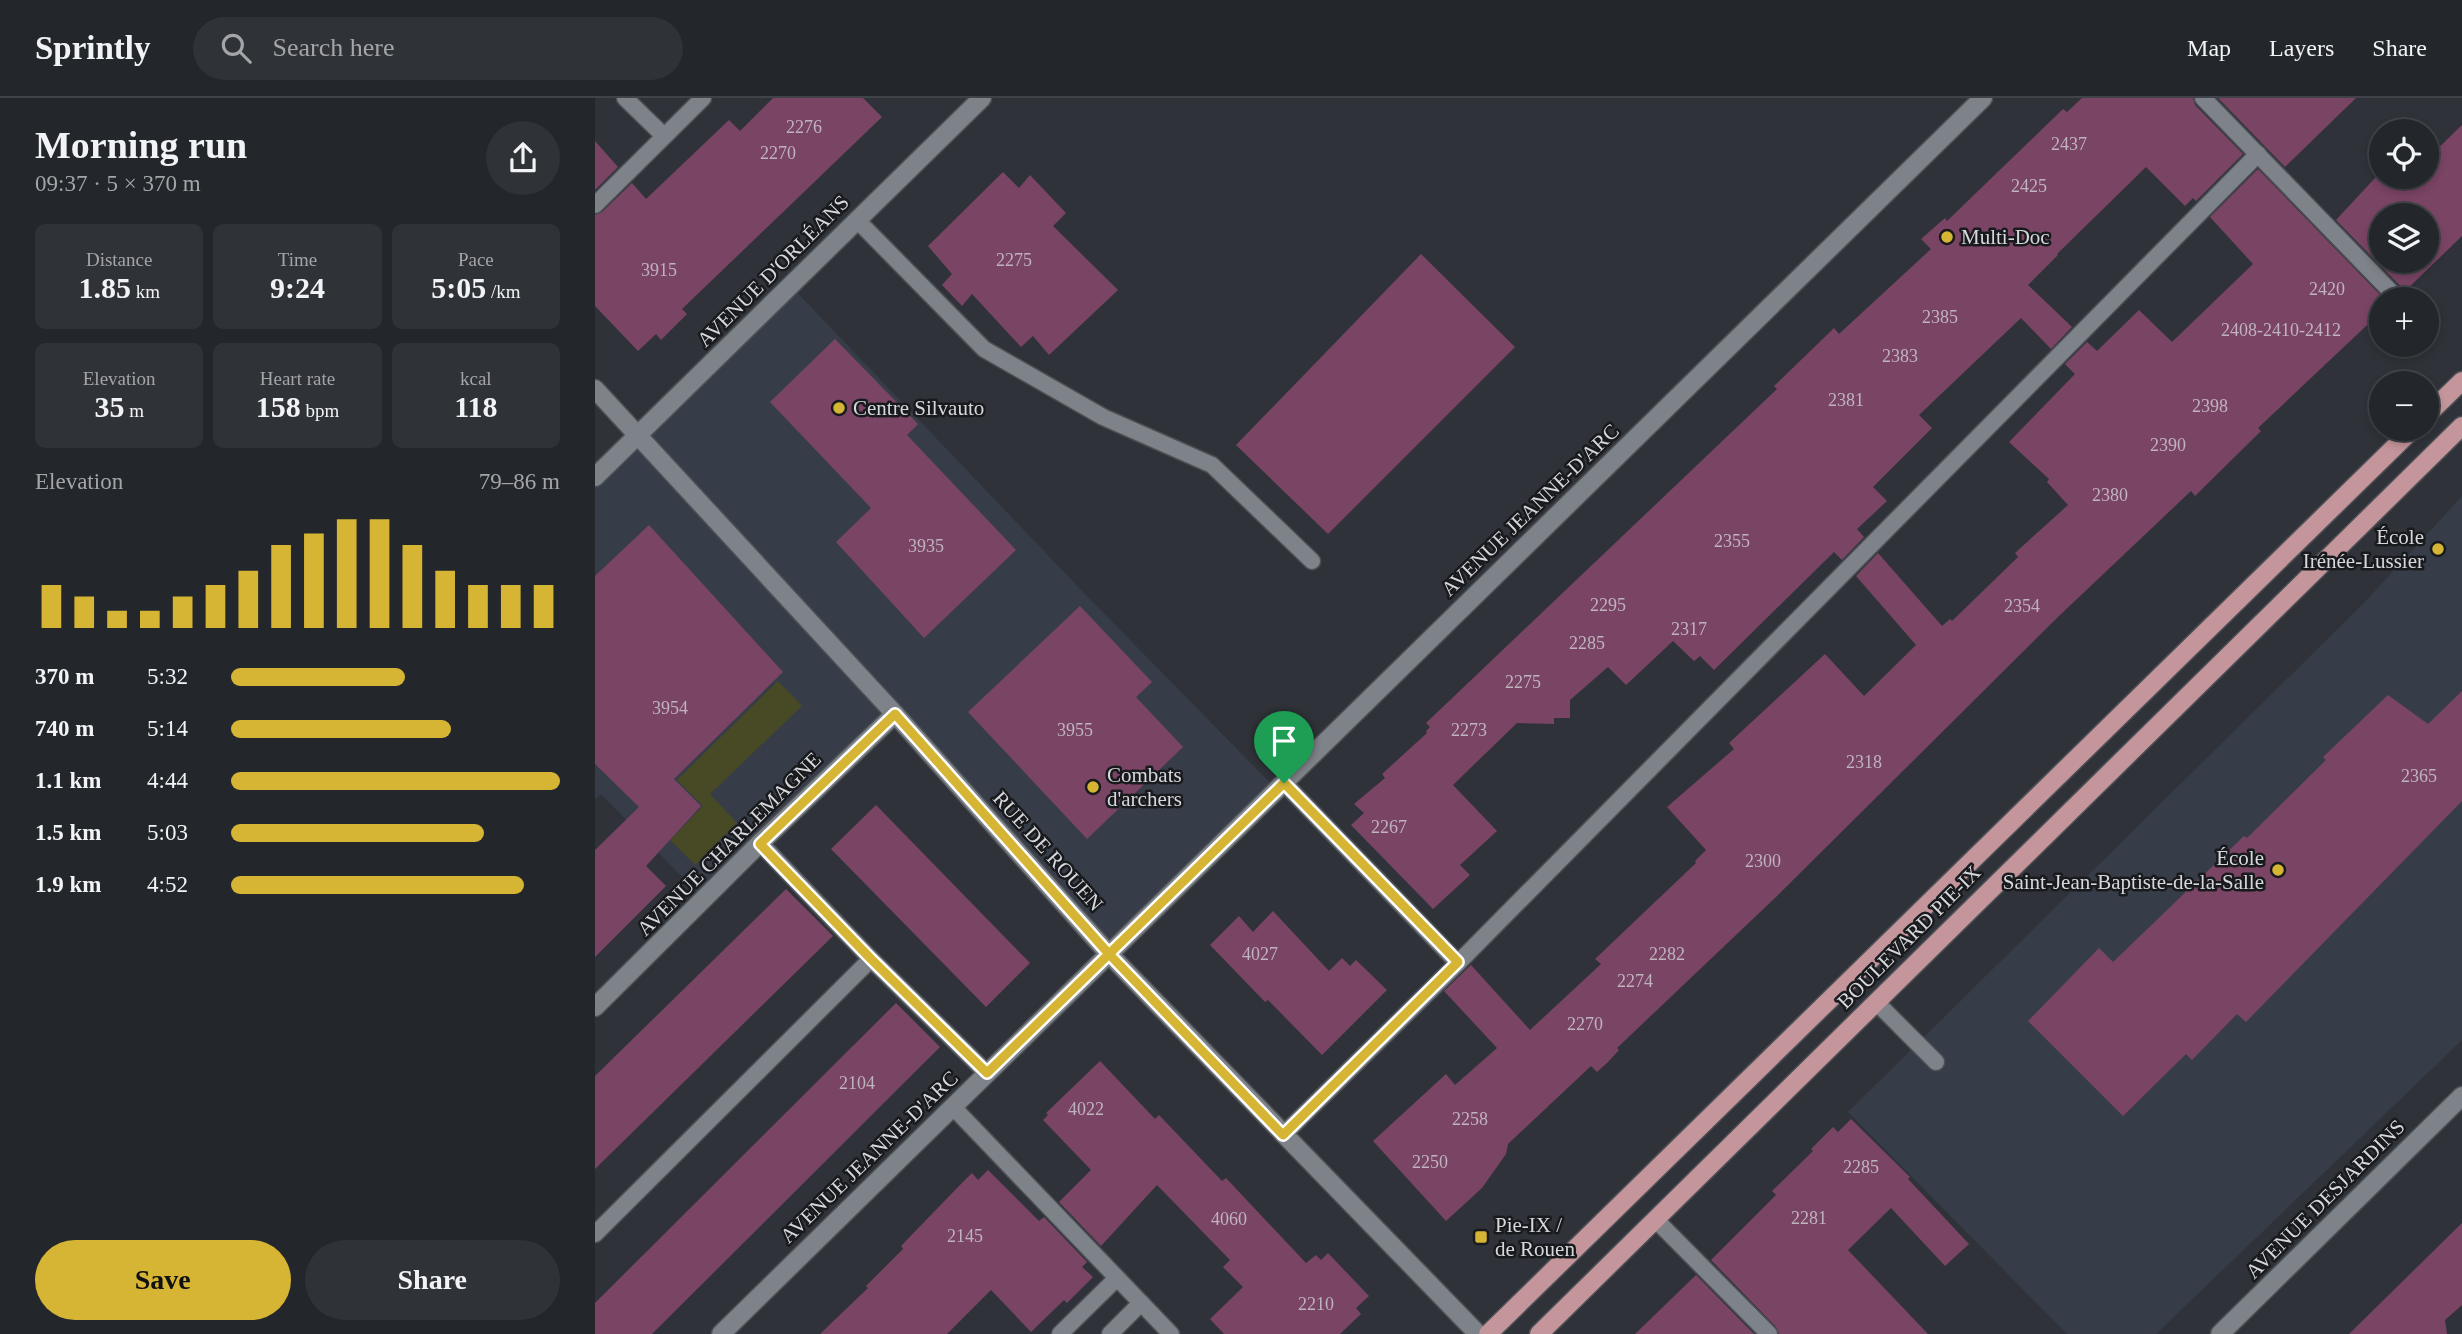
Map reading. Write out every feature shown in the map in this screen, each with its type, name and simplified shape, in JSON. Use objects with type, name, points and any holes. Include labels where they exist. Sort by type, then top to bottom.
[{"type":"main road","points":[[2439,403],[2462,381]]},
{"type":"main road","name":"BOULEVARD PIE-IX","points":[[1539,1334],[2462,426]]},
{"type":"main road","name":"BOULEVARD PIE-IX","points":[[1488,1334],[2401,441]]},
{"type":"street","name":"AVENUE D'ORLÉANS","points":[[595,477],[982,98]]},
{"type":"street","name":"AVENUE JEANNE-D'ARC","points":[[721,1334],[1983,98]]},
{"type":"street","name":"RUE DE ROUEN","points":[[595,389],[895,714],[1109,954],[1283,1135],[1417,1268],[1478,1334]]},
{"type":"street","name":"AVENUE CHARLEMAGNE","points":[[595,1007],[895,714]]},
{"type":"street","name":"AVENUE DESJARDINS","points":[[2220,1334],[2462,1096]]},
{"type":"lane","points":[[625,98],[664,136]]},
{"type":"lane","points":[[595,205],[703,98]]},
{"type":"lane","points":[[2203,98],[2386,287]]},
{"type":"lane","points":[[1283,1135],[1458,962],[2257,154]]},
{"type":"lane","points":[[857,220],[984,349],[1103,417],[1212,465],[1313,561]]},
{"type":"lane","points":[[1284,783],[1458,962]]},
{"type":"lane","points":[[760,844],[871,959],[987,1073]]},
{"type":"lane","points":[[595,1234],[871,959]]},
{"type":"lane","points":[[1876,1002],[1936,1062]]},
{"type":"lane","points":[[953,1107],[1171,1334]]},
{"type":"lane","points":[[1655,1219],[1769,1334]]},
{"type":"lane","points":[[1060,1334],[1117,1278]]},
{"type":"lane","points":[[1110,1334],[1141,1303]]},
{"type":"shaded area","points":[[788,283],[1084,593],[1279,792],[1113,951],[895,714],[703,898],[601,794],[595,799],[595,470]]},
{"type":"shaded area","name":"École Saint-Jean-Baptiste-de-la-Salle","points":[[2462,496],[2462,1040],[2156,1334],[2067,1334],[1848,1112],[2365,602]]},
{"type":"green space","points":[[778,681],[802,706],[710,794],[737,823],[695,865],[670,840],[703,806],[677,780]]},
{"type":"building","points":[[773,98],[863,98],[882,117],[682,309],[687,314],[661,340],[656,334],[638,351],[595,306],[595,215],[602,212],[632,183],[646,199],[729,120],[740,131]]},
{"type":"building","points":[[2082,98],[2193,98],[2195,105],[2243,154],[2196,201],[2193,198],[2185,206],[2146,167],[2028,285],[2072,327],[2051,349],[2021,318],[1919,415],[1932,428],[1873,487],[1887,501],[1857,529],[1864,537],[1842,560],[1834,552],[1714,670],[1700,656],[1694,661],[1673,641],[1626,685],[1608,667],[1570,700],[1570,718],[1554,718],[1554,724],[1517,723],[1453,785],[1497,831],[1460,865],[1470,875],[1433,909],[1351,825],[1364,813],[1354,804],[1385,778],[1382,774],[1427,733],[1430,727],[1426,723],[1777,389],[1774,386],[1834,328],[1839,334],[1931,249],[1921,239],[1945,218],[1947,221],[2063,109],[2067,112]]},
{"type":"building","points":[[2218,98],[2356,98],[2285,167]]},
{"type":"building","points":[[2462,125],[2462,236],[2439,258],[2439,203],[2369,203],[2369,254],[2336,220],[2369,185],[2369,189],[2439,189],[2439,147]]},
{"type":"building","points":[[595,141],[618,167],[595,190]]},
{"type":"building","points":[[2258,169],[2372,287],[2369,287],[2369,323],[2258,428],[2261,431],[2195,496],[2191,491],[2059,616],[1776,897],[1617,1048],[1619,1050],[1608,1062],[1597,1072],[1591,1066],[1508,1144],[1506,1154],[1482,1188],[1446,1221],[1373,1141],[1446,1074],[1455,1085],[1497,1048],[1444,991],[1471,965],[1530,1030],[1601,964],[1595,959],[1696,863],[1706,850],[1667,807],[1734,749],[1729,743],[1825,654],[1864,696],[1916,645],[1856,576],[1878,553],[1942,626],[1950,619],[1952,621],[2018,557],[2015,553],[2068,505],[2047,482],[2049,479],[2009,442],[2075,374],[2065,364],[2087,342],[2097,351],[2139,310],[2172,342],[2253,264],[2210,217]]},
{"type":"building","points":[[1003,172],[1019,188],[1030,175],[1066,213],[1053,226],[1118,290],[1049,355],[1033,336],[1021,347],[972,294],[962,306],[942,285],[952,274],[928,246]]},
{"type":"building","points":[[1421,254],[1515,347],[1328,534],[1236,445]]},
{"type":"building","points":[[2388,273],[2424,273],[2409,287],[2401,287]]},
{"type":"building","points":[[835,339],[918,424],[907,435],[1016,550],[924,638],[836,542],[871,508],[770,402]]},
{"type":"building","points":[[649,525],[783,672],[674,779],[701,806],[646,866],[666,886],[595,957],[595,850],[639,807],[595,764],[595,576]]},
{"type":"building","points":[[1080,606],[1152,682],[1136,697],[1183,747],[1087,839],[968,712]]},
{"type":"building","points":[[2462,691],[2462,801],[2246,1022],[2237,1014],[2192,1060],[2186,1054],[2123,1116],[2028,1021],[2099,948],[2113,962],[2244,836],[2247,838],[2326,760],[2323,757],[2388,695],[2428,724]]},
{"type":"building","points":[[876,805],[1030,963],[986,1007],[831,849]]},
{"type":"building","points":[[786,889],[833,936],[595,1169],[595,1076]]},
{"type":"building","points":[[1273,911],[1329,971],[1342,958],[1350,966],[1356,960],[1387,990],[1322,1055],[1268,1000],[1265,1002],[1210,945],[1239,916],[1253,932]]},
{"type":"building","points":[[896,1003],[940,1047],[652,1334],[595,1334],[595,1303]]},
{"type":"building","points":[[1100,1061],[1155,1119],[1159,1115],[1222,1181],[1226,1178],[1306,1263],[1316,1255],[1321,1260],[1328,1253],[1369,1296],[1356,1308],[1361,1314],[1340,1334],[1224,1334],[1210,1319],[1243,1287],[1223,1267],[1230,1260],[1157,1185],[1101,1246],[1059,1202],[1091,1170],[1043,1120],[1048,1115],[1046,1113]]},
{"type":"building","points":[[1851,1119],[1910,1177],[1908,1179],[1969,1244],[1945,1266],[1891,1208],[1848,1250],[1928,1334],[1779,1334],[1776,1327],[1711,1260],[1776,1195],[1772,1191],[1813,1151],[1811,1149],[1833,1127],[1838,1132]]},
{"type":"building","points":[[988,1170],[1039,1221],[1044,1217],[1087,1262],[1082,1267],[1093,1277],[1067,1303],[1064,1300],[1031,1332],[991,1290],[947,1334],[820,1334],[868,1288],[866,1286],[903,1249],[901,1246],[972,1173],[978,1180]]},
{"type":"building","points":[[2462,1223],[2462,1305],[2445,1320],[2447,1334],[2349,1334]]},
{"type":"building","points":[[1696,1275],[1754,1334],[1635,1334]]},
{"type":"place","name":"Multi-Doc","points":[[1947,237]]},
{"type":"place","name":"Centre Silvauto","points":[[839,408]]},
{"type":"place","name":"École Irénée-Lussier","points":[[2438,549]]},
{"type":"place","name":"Combats d'archers","points":[[1093,787]]},
{"type":"place","name":"École Saint-Jean-Baptiste-de-la-Salle","points":[[2278,870]]},
{"type":"place","name":"Pie-IX / de Rouen","points":[[1481,1237]]},
{"type":"route","points":[[1284,783],[1109,954],[895,714],[760,844],[871,959],[987,1073],[1109,954],[1283,1135],[1458,962],[1284,783]]}]
